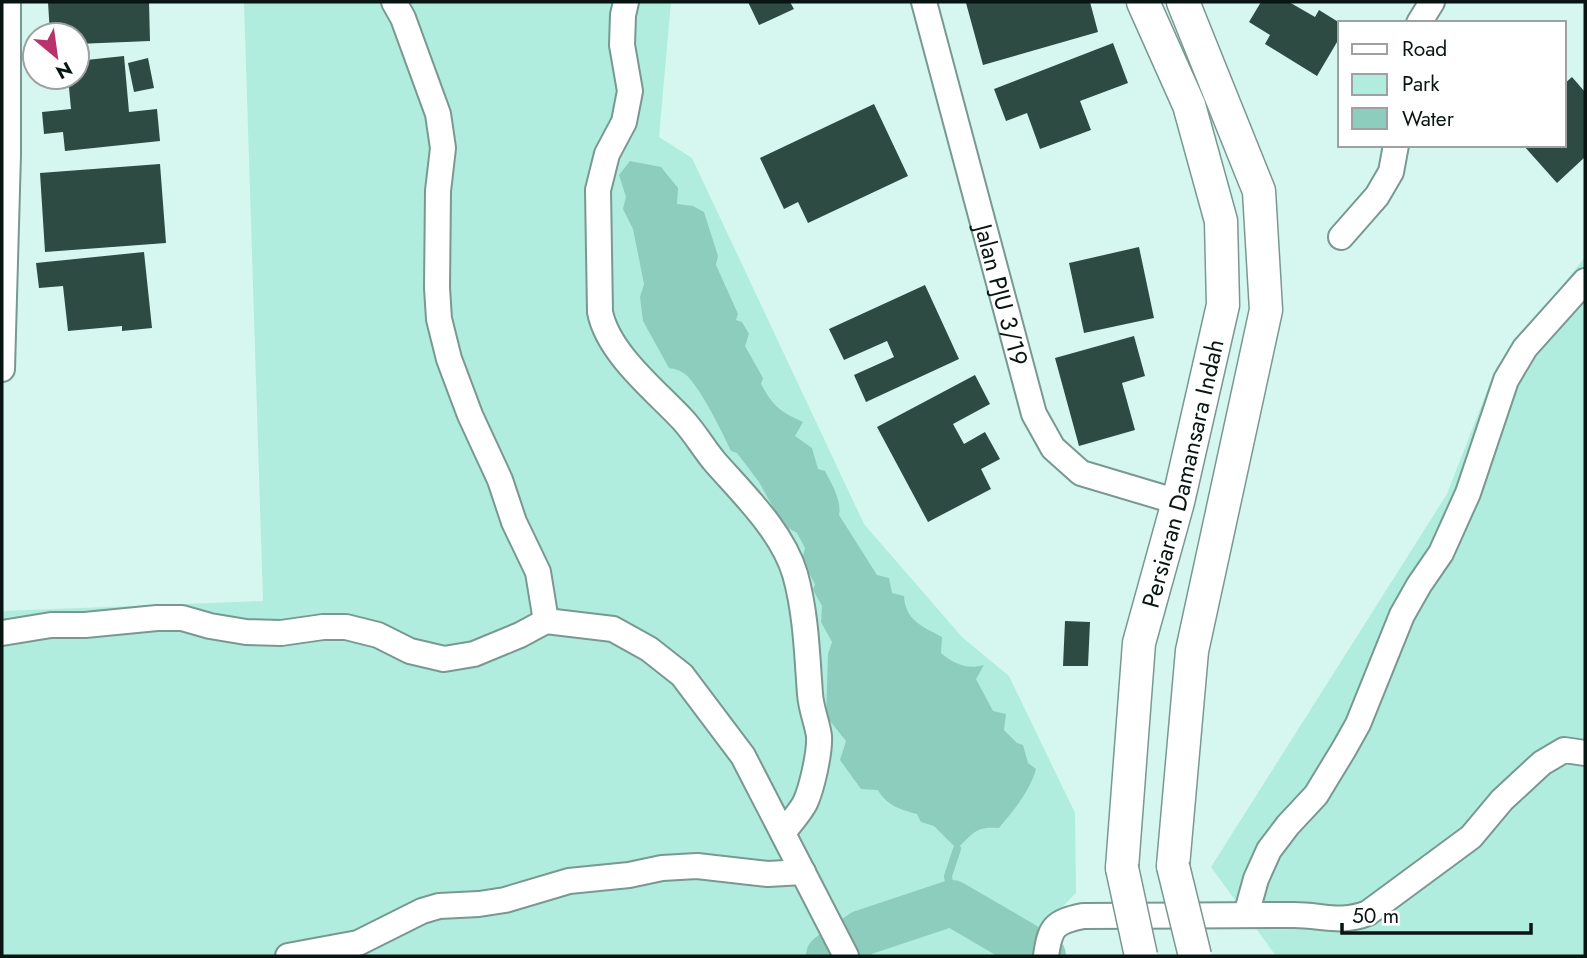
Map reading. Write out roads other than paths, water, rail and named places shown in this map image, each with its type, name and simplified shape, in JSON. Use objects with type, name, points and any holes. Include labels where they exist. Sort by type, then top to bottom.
[{"type":"main road","name":"Persiaran Damansara Indah","points":[[1141,956],[1122,868],[1139,643],[1178,502],[1223,304],[1221,221],[1189,105],[1143,2]]},
{"type":"main road","name":"Persiaran Damansara Indah","points":[[1183,2],[1259,191],[1266,310],[1192,651],[1173,866],[1195,956]]},
{"type":"street","points":[[2,369],[8,2]]},
{"type":"street","points":[[394,2],[403,18],[438,114],[443,148],[439,191],[439,319],[470,415],[500,480],[514,522],[538,572],[546,621]]},
{"type":"street","points":[[626,2],[622,44],[630,91],[624,122],[607,155],[598,190],[600,312],[611,341],[685,422],[737,486],[776,537],[794,572],[803,608],[811,708],[819,736],[814,772],[805,802],[783,833]]},
{"type":"street","name":"Jalan PJU 3/19","points":[[924,2],[1034,414],[1053,448],[1081,473],[1178,502]]},
{"type":"street","points":[[1420,21],[1432,2]]},
{"type":"street","points":[[1341,237],[1377,196],[1387,180],[1396,147]]},
{"type":"street","points":[[1246,915],[1256,879],[1269,850],[1316,795],[1358,724],[1402,615],[1441,553],[1473,481],[1506,380],[1525,348],[1585,281]]},
{"type":"street","points":[[2,633],[51,625],[85,625],[157,618],[182,618],[246,632],[281,633],[323,627],[346,627],[378,635],[410,651],[444,659],[474,654],[546,621],[613,629],[649,649],[682,675],[743,756],[846,956]]},
{"type":"street","points":[[1048,945],[1062,921],[1083,916],[1303,915],[1346,920],[1368,913],[1471,837],[1502,800],[1542,762],[1564,751],[1585,753]]},
{"type":"street","points":[[288,956],[358,943],[422,911],[439,906],[505,900],[569,881],[697,866],[768,874],[803,872]]},
{"type":"water","points":[[630,161],[661,167],[678,188],[677,204],[693,206],[704,212],[718,256],[716,265],[738,314],[736,320],[742,322],[749,334],[745,346],[763,378],[761,384],[778,407],[803,422],[795,436],[812,448],[818,469],[825,471],[835,492],[839,515],[877,575],[889,578],[892,593],[904,596],[908,611],[916,622],[942,637],[941,653],[961,665],[984,665],[976,679],[993,711],[1006,714],[1004,730],[1017,743],[1023,745],[1028,763],[1036,769],[1026,793],[999,828],[985,828],[975,832],[957,849],[934,826],[921,822],[917,814],[894,806],[885,800],[878,790],[861,789],[840,760],[846,741],[826,716],[828,654],[832,642],[821,622],[822,606],[813,590],[815,584],[802,560],[805,548],[797,533],[783,525],[759,482],[737,453],[731,451],[691,380],[685,374],[669,368],[643,321],[640,297],[644,284],[633,229],[623,209],[626,197],[619,175]]},
{"type":"waterway","points":[[952,903],[948,876],[957,849]]},
{"type":"waterway","points":[[829,956],[862,933],[952,903],[1043,956]]}]
